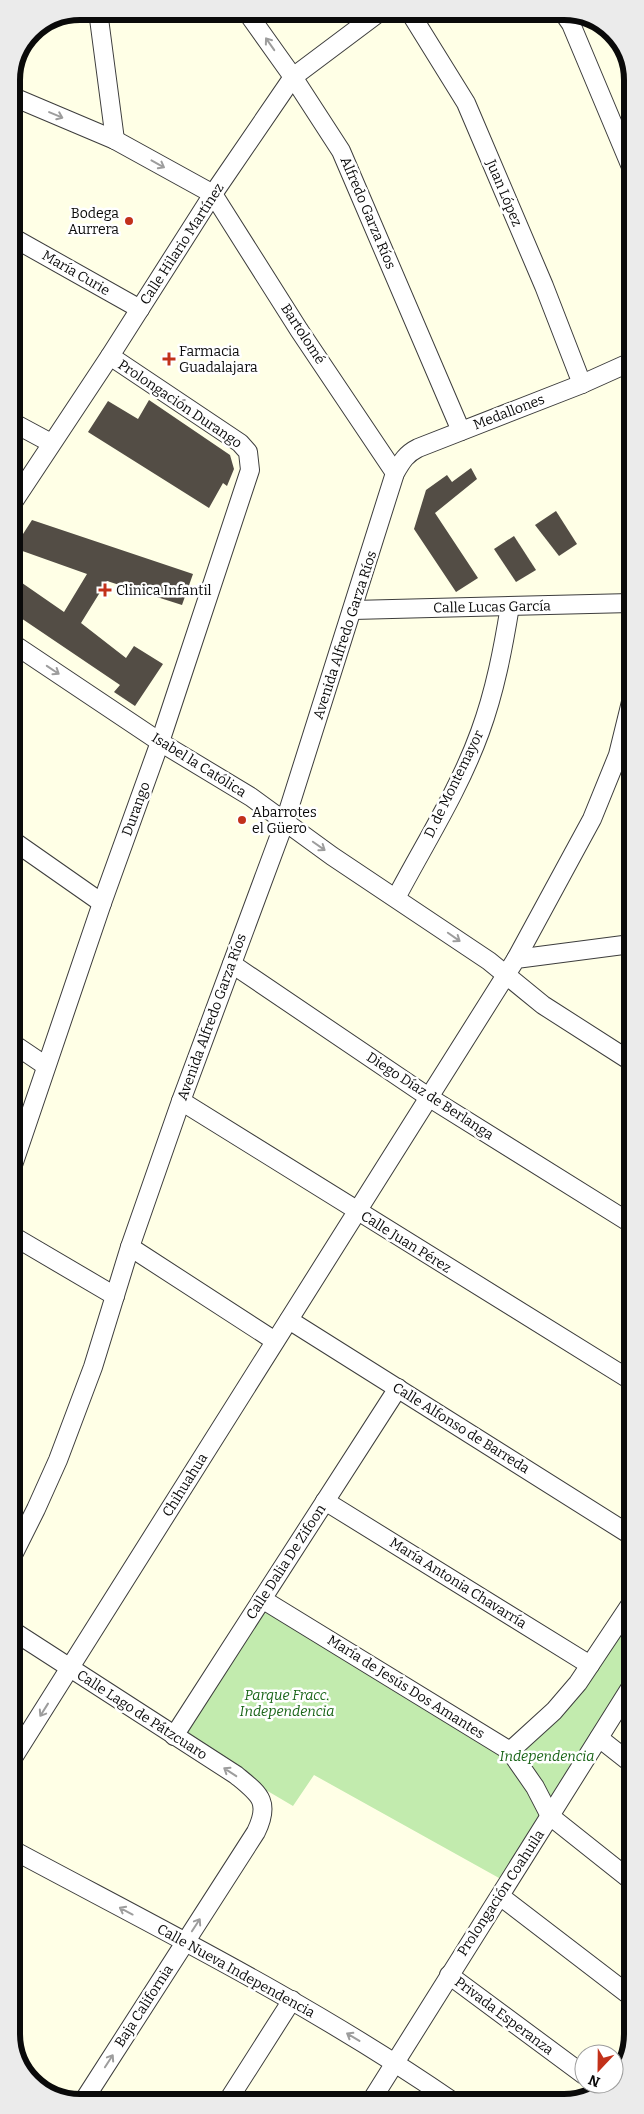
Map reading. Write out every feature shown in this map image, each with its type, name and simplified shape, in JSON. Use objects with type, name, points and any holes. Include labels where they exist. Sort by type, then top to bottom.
[{"type":"street","points":[[99,20],[115,140]]},
{"type":"street","name":"Alfredo Garza Ríos","points":[[252,20],[293,77],[341,151],[461,430]]},
{"type":"street","name":"Calle Hilario Martínez","points":[[20,492],[140,310],[213,194],[293,77],[369,20]]},
{"type":"street","name":"Juan López","points":[[415,20],[466,103],[544,286],[582,384]]},
{"type":"street","points":[[571,20],[624,150]]},
{"type":"street","points":[[20,100],[115,140],[213,194]]},
{"type":"street","name":"Bartolomé","points":[[213,194],[299,330],[395,473]]},
{"type":"street","name":"María Curie","points":[[20,242],[140,310]]},
{"type":"street","name":"Prolongación Durango","points":[[110,356],[240,443],[248,452]]},
{"type":"street","name":"Medallones","points":[[395,473],[408,453],[461,430],[582,384],[624,365]]},
{"type":"street","points":[[20,427],[51,444]]},
{"type":"street","name":"Durango","points":[[20,1143],[102,903],[160,742],[247,481],[250,470],[248,452]]},
{"type":"street","name":"Avenida Alfredo Garza Ríos","points":[[20,1541],[73,1423],[93,1367],[130,1247],[181,1101],[284,821],[354,610],[395,473]]},
{"type":"street","name":"Calle Lucas García","points":[[354,610],[624,604]]},
{"type":"street","name":"D. de Montemayor","points":[[396,898],[456,786],[480,732],[499,668],[510,606]]},
{"type":"street","name":"Isabel la Católica","points":[[20,647],[160,742],[251,797],[507,975],[543,1005],[624,1057]]},
{"type":"street","name":"Chihuahua","points":[[20,1747],[507,975],[592,819],[618,755],[624,731]]},
{"type":"street","points":[[20,846],[102,903]]},
{"type":"street","points":[[516,959],[624,945]]},
{"type":"street","name":"Diego Díaz de Berlanga","points":[[232,964],[430,1098],[624,1219]]},
{"type":"street","points":[[20,1048],[46,1066]]},
{"type":"street","name":"Calle Juan Pérez","points":[[181,1101],[624,1376]]},
{"type":"street","points":[[20,1240],[115,1296]]},
{"type":"street","points":[[130,1247],[275,1341]]},
{"type":"street","name":"Calle Alfonso de Barreda","points":[[289,1320],[624,1531]]},
{"type":"street","name":"Calle Dalia De Zifoon","points":[[174,1736],[398,1388]]},
{"type":"street","name":"María Antonia Chavarría","points":[[325,1500],[590,1665]]},
{"type":"street","name":"María de Jesús Dos Amantes","points":[[262,1599],[510,1751],[535,1787],[550,1816]]},
{"type":"street","points":[[510,1751],[554,1711],[590,1665],[624,1614]]},
{"type":"street","name":"Calle Lago de Pátzcuaro","points":[[20,1636],[236,1775],[260,1797],[264,1806]]},
{"type":"street","name":"Prolongación Coahuila","points":[[375,2094],[624,1698]]},
{"type":"street","points":[[599,1738],[624,1758]]},
{"type":"street","name":"Baja California","points":[[87,2094],[256,1832],[264,1814],[264,1806]]},
{"type":"street","points":[[550,1816],[624,1875]]},
{"type":"street","name":"Calle Nueva Independencia","points":[[20,1854],[292,2000],[395,2062],[442,2094]]},
{"type":"street","points":[[500,1896],[624,1991]]},
{"type":"street","name":"Privada Esperanza","points":[[449,1975],[574,2068]]},
{"type":"street","points":[[232,2094],[292,2000]]},
{"type":"green space","name":"Parque Fracc. Independencia","points":[[262,1599],[510,1751],[554,1711],[624,1611],[624,1681],[547,1810],[508,1883],[314,1775],[293,1806],[174,1736]]},
{"type":"building","points":[[149,400],[230,455],[234,469],[227,486],[223,483],[209,508],[88,432],[108,401],[138,419]]},
{"type":"building","points":[[471,468],[477,479],[435,513],[478,578],[456,592],[414,529],[426,490],[447,475],[452,482]]},
{"type":"building","points":[[556,511],[577,544],[559,556],[535,525]]},
{"type":"building","points":[[32,520],[193,574],[182,605],[107,581],[81,623],[126,658],[134,646],[163,664],[135,706],[114,692],[120,685],[20,617],[20,582],[64,612],[87,574],[20,550],[20,539]]},
{"type":"building","points":[[514,536],[536,570],[516,582],[494,549]]},
{"type":"place","name":"Bodega Aurrera","points":[[129,221]]},
{"type":"place","name":"Farmacia Guadalajara","points":[[169,359]]},
{"type":"place","name":"Clinica Infantil","points":[[105,590]]},
{"type":"place","name":"Abarrotes el Güero","points":[[242,820]]},
{"type":"park label","name":"Independencia","points":[[547,1756]]}]
